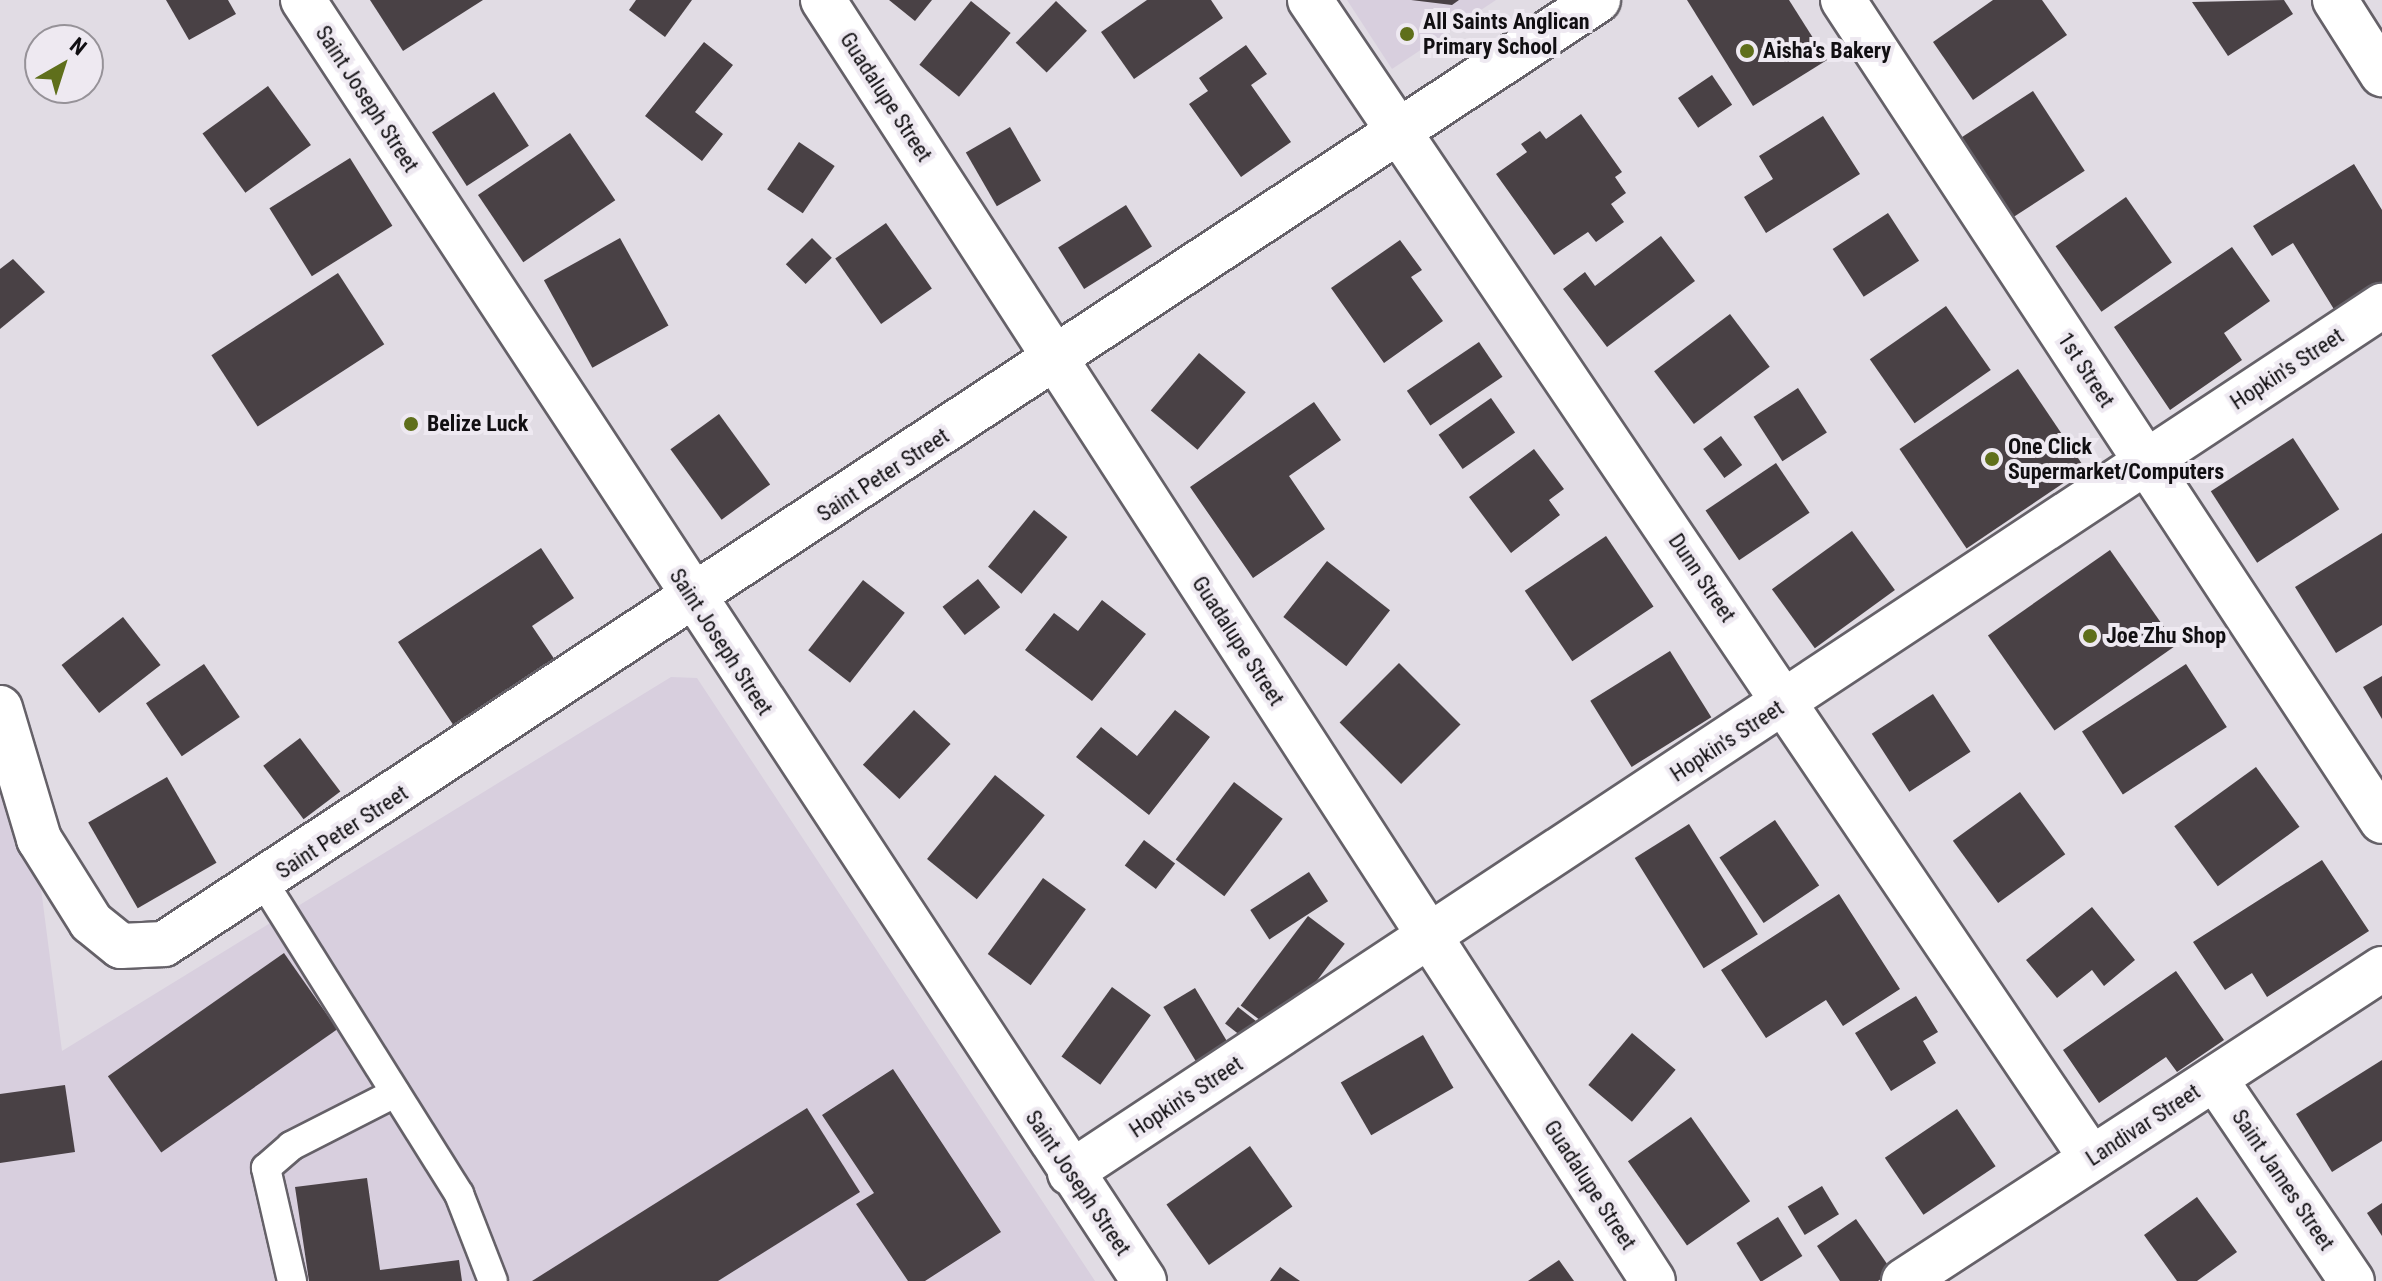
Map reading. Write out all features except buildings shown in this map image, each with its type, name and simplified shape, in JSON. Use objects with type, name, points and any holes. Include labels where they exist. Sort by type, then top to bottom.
[{"type":"street","name":"Saint Joseph Street","points":[[303,0],[693,600],[1144,1281]]},
{"type":"street","name":"Guadalupe Street","points":[[823,0],[1653,1281]]},
{"type":"street","name":"Dunn Street","points":[[1310,0],[2091,1158]]},
{"type":"street","name":"Saint Peter Street","points":[[0,708],[39,839],[91,922],[121,946],[164,944],[264,883],[1598,0]]},
{"type":"street","name":"1st Street","points":[[1843,0],[2382,821]]},
{"type":"street","points":[[2335,0],[2382,74]]},
{"type":"street","name":"Hopkin's Street","points":[[1070,1173],[1786,703],[2382,306]]},
{"type":"street","name":"Landivar Street","points":[[1904,1281],[2382,969]]},
{"type":"street","name":"Saint James Street","points":[[2215,1079],[2352,1281]]},
{"type":"lane","points":[[264,883],[459,1194],[493,1281]]},
{"type":"lane","points":[[292,1281],[266,1168],[291,1146],[395,1093]]},
{"type":"shaded area","name":"All Saints Anglican Primary School","points":[[1347,0],[1496,0],[1392,69]]},
{"type":"shaded area","points":[[671,677],[697,678],[1095,1281],[0,1281],[0,703],[27,780],[62,1051]]},
{"type":"place","name":"All Saints Anglican Primary School","points":[[1407,34]]},
{"type":"place","name":"Aisha's Bakery","points":[[1747,51]]},
{"type":"place","name":"Belize Luck","points":[[411,424]]},
{"type":"place","name":"One Click Supermarket/Computers","points":[[1992,459]]},
{"type":"place","name":"Joe Zhu Shop","points":[[2090,636]]}]
